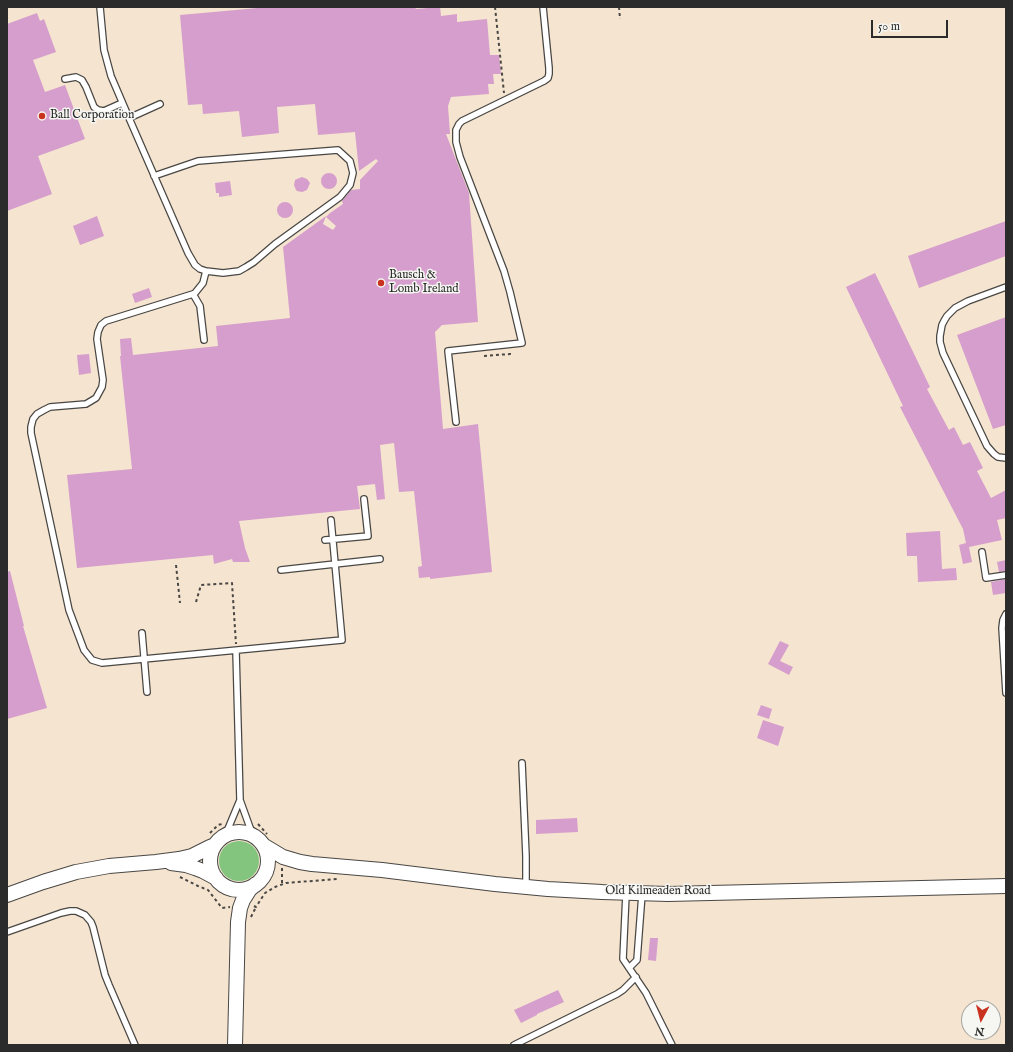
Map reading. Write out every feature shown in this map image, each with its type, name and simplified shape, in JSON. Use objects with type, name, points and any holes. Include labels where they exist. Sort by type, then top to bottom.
[{"type":"street","points":[[7,895],[76,872],[109,866],[156,862],[192,856],[232,833],[239,832],[258,841],[267,856],[268,862],[265,873],[250,889],[243,900],[237,930]]},
{"type":"street","points":[[220,840],[210,857],[210,863],[212,870],[230,896],[237,918],[235,1045]]},
{"type":"street","name":"Old Kilmeaden Road","points":[[258,841],[283,857],[312,864],[382,870],[526,887],[626,894],[1006,886]]},
{"type":"street","points":[[156,862],[177,863],[203,871],[230,889],[238,890],[252,887],[260,880]]},
{"type":"street","name":"Old Kilmeaden Road","points":[[260,880],[265,875],[278,868],[292,864],[312,864]]},
{"type":"lane","points":[[100,7],[103,41],[111,76],[122,104],[129,118],[154,176],[191,259],[200,269],[214,273],[231,273],[239,271],[254,262],[275,244],[340,197],[350,186],[353,173],[350,160],[338,150],[325,150],[198,161],[154,176]]},
{"type":"lane","points":[[456,422],[448,351],[522,343],[508,283],[458,151],[456,138],[457,128],[462,121],[544,81],[548,77],[549,68],[543,7]]},
{"type":"lane","points":[[65,79],[76,77],[82,80],[94,107],[98,110],[104,111],[122,104]]},
{"type":"lane","points":[[129,118],[160,104]]},
{"type":"lane","points":[[206,271],[204,283],[195,293],[106,321],[101,325],[97,339],[103,380],[102,387],[96,398],[86,404],[50,407],[37,414],[31,426],[31,433],[69,610],[84,650],[92,660],[102,663],[342,640],[331,520]]},
{"type":"lane","points":[[1006,287],[968,301],[955,308],[944,321],[940,336],[943,353],[987,446],[994,454],[1006,458]]},
{"type":"lane","points":[[193,294],[200,306],[204,340]]},
{"type":"lane","points":[[325,540],[368,536],[364,499]]},
{"type":"lane","points":[[982,552],[986,578],[1006,575]]},
{"type":"lane","points":[[280,570],[380,559]]},
{"type":"lane","points":[[1006,614],[1002,620],[1002,632],[1006,693]]},
{"type":"lane","points":[[142,633],[147,692]]},
{"type":"lane","points":[[236,651],[240,800],[258,841]]},
{"type":"lane","points":[[522,763],[526,887]]},
{"type":"lane","points":[[220,840],[240,800]]},
{"type":"lane","points":[[626,894],[622,959],[630,968],[646,993],[672,1045]]},
{"type":"lane","points":[[630,968],[637,960],[642,894]]},
{"type":"lane","points":[[7,932],[66,912],[76,911],[86,914],[93,927],[108,985],[135,1045]]},
{"type":"lane","points":[[514,1045],[617,994],[636,977]]},
{"type":"path","points":[[495,7],[505,100]]},
{"type":"path","points":[[619,7],[620,19]]},
{"type":"path","points":[[176,565],[180,603]]},
{"type":"path","points":[[196,602],[201,585],[232,583],[236,651]]},
{"type":"path","points":[[252,915],[256,907]]},
{"type":"green space","points":[[239,841],[247,843],[253,847],[257,853],[259,861],[257,869],[253,875],[247,879],[239,881],[231,879],[225,875],[221,869],[219,861],[221,853],[225,847],[231,843]]},
{"type":"building","name":"Bausch & Lomb Ireland","points":[[269,7],[415,7],[416,9],[440,7],[441,16],[457,14],[457,22],[487,19],[490,55],[499,55],[501,74],[493,74],[494,84],[488,84],[489,94],[451,97],[448,106],[450,134],[446,134],[469,193],[478,322],[442,325],[435,332],[443,429],[478,424],[492,572],[430,579],[430,577],[419,578],[418,567],[422,566],[414,491],[399,492],[394,443],[380,445],[385,499],[377,500],[375,484],[357,486],[360,509],[239,521],[245,548],[250,562],[233,562],[232,559],[214,564],[213,555],[77,568],[67,475],[132,469],[120,356],[120,339],[131,338],[133,355],[218,346],[216,326],[290,318],[283,247],[326,216],[323,224],[333,230],[336,226],[326,217],[343,204],[342,201],[351,190],[360,189],[360,180],[378,161],[376,159],[359,171],[355,132],[318,135],[315,104],[277,107],[279,133],[242,137],[239,111],[203,114],[202,104],[188,105],[180,15]]},
{"type":"building","name":"Ball Corporation","points":[[37,13],[40,21],[44,19],[56,52],[33,60],[45,92],[65,85],[85,139],[38,156],[52,194],[7,211],[7,24]]},
{"type":"building","points":[[329,173],[336,178],[337,181],[332,188],[329,189],[322,184],[321,181],[326,174]]},
{"type":"building","points":[[302,177],[307,179],[310,183],[307,190],[302,192],[297,191],[294,185],[295,180]]},
{"type":"building","points":[[230,181],[232,195],[219,197],[219,193],[216,193],[215,183]]},
{"type":"building","points":[[285,202],[292,207],[293,210],[288,217],[285,218],[278,213],[277,210],[282,203]]},
{"type":"building","points":[[97,216],[104,236],[80,245],[73,226]]},
{"type":"building","points":[[1006,221],[1006,256],[919,288],[908,256]]},
{"type":"building","points":[[875,273],[930,387],[927,389],[949,430],[954,427],[963,445],[970,442],[983,468],[977,471],[991,498],[1006,490],[1006,518],[997,520],[1002,540],[969,547],[972,562],[963,564],[959,545],[966,543],[963,529],[900,407],[903,406],[846,287]]},
{"type":"building","points":[[149,288],[152,297],[135,303],[132,294]]},
{"type":"building","points":[[1006,317],[1006,425],[993,429],[957,335]]},
{"type":"building","points":[[89,354],[91,373],[79,375],[77,355]]},
{"type":"building","points":[[940,531],[942,569],[956,568],[957,580],[918,582],[917,556],[907,556],[906,533]]},
{"type":"building","points":[[1006,560],[1006,571],[999,572],[997,562]]},
{"type":"building","points":[[10,571],[23,626],[47,708],[7,719],[7,572]]},
{"type":"building","points":[[1006,579],[1006,593],[993,595],[991,582]]},
{"type":"building","points":[[780,641],[789,645],[780,661],[793,667],[789,675],[768,664]]},
{"type":"building","points":[[761,705],[772,709],[769,719],[757,715]]},
{"type":"building","points":[[763,720],[784,727],[778,746],[757,738]]},
{"type":"building","points":[[577,818],[578,832],[536,834],[536,820]]},
{"type":"building","points":[[650,938],[658,938],[656,961],[648,960]]},
{"type":"building","points":[[558,990],[564,1002],[521,1023],[514,1010]]},
{"type":"place","name":"Ball Corporation","points":[[42,116]]},
{"type":"place","name":"Bausch & Lomb Ireland","points":[[381,283]]}]
